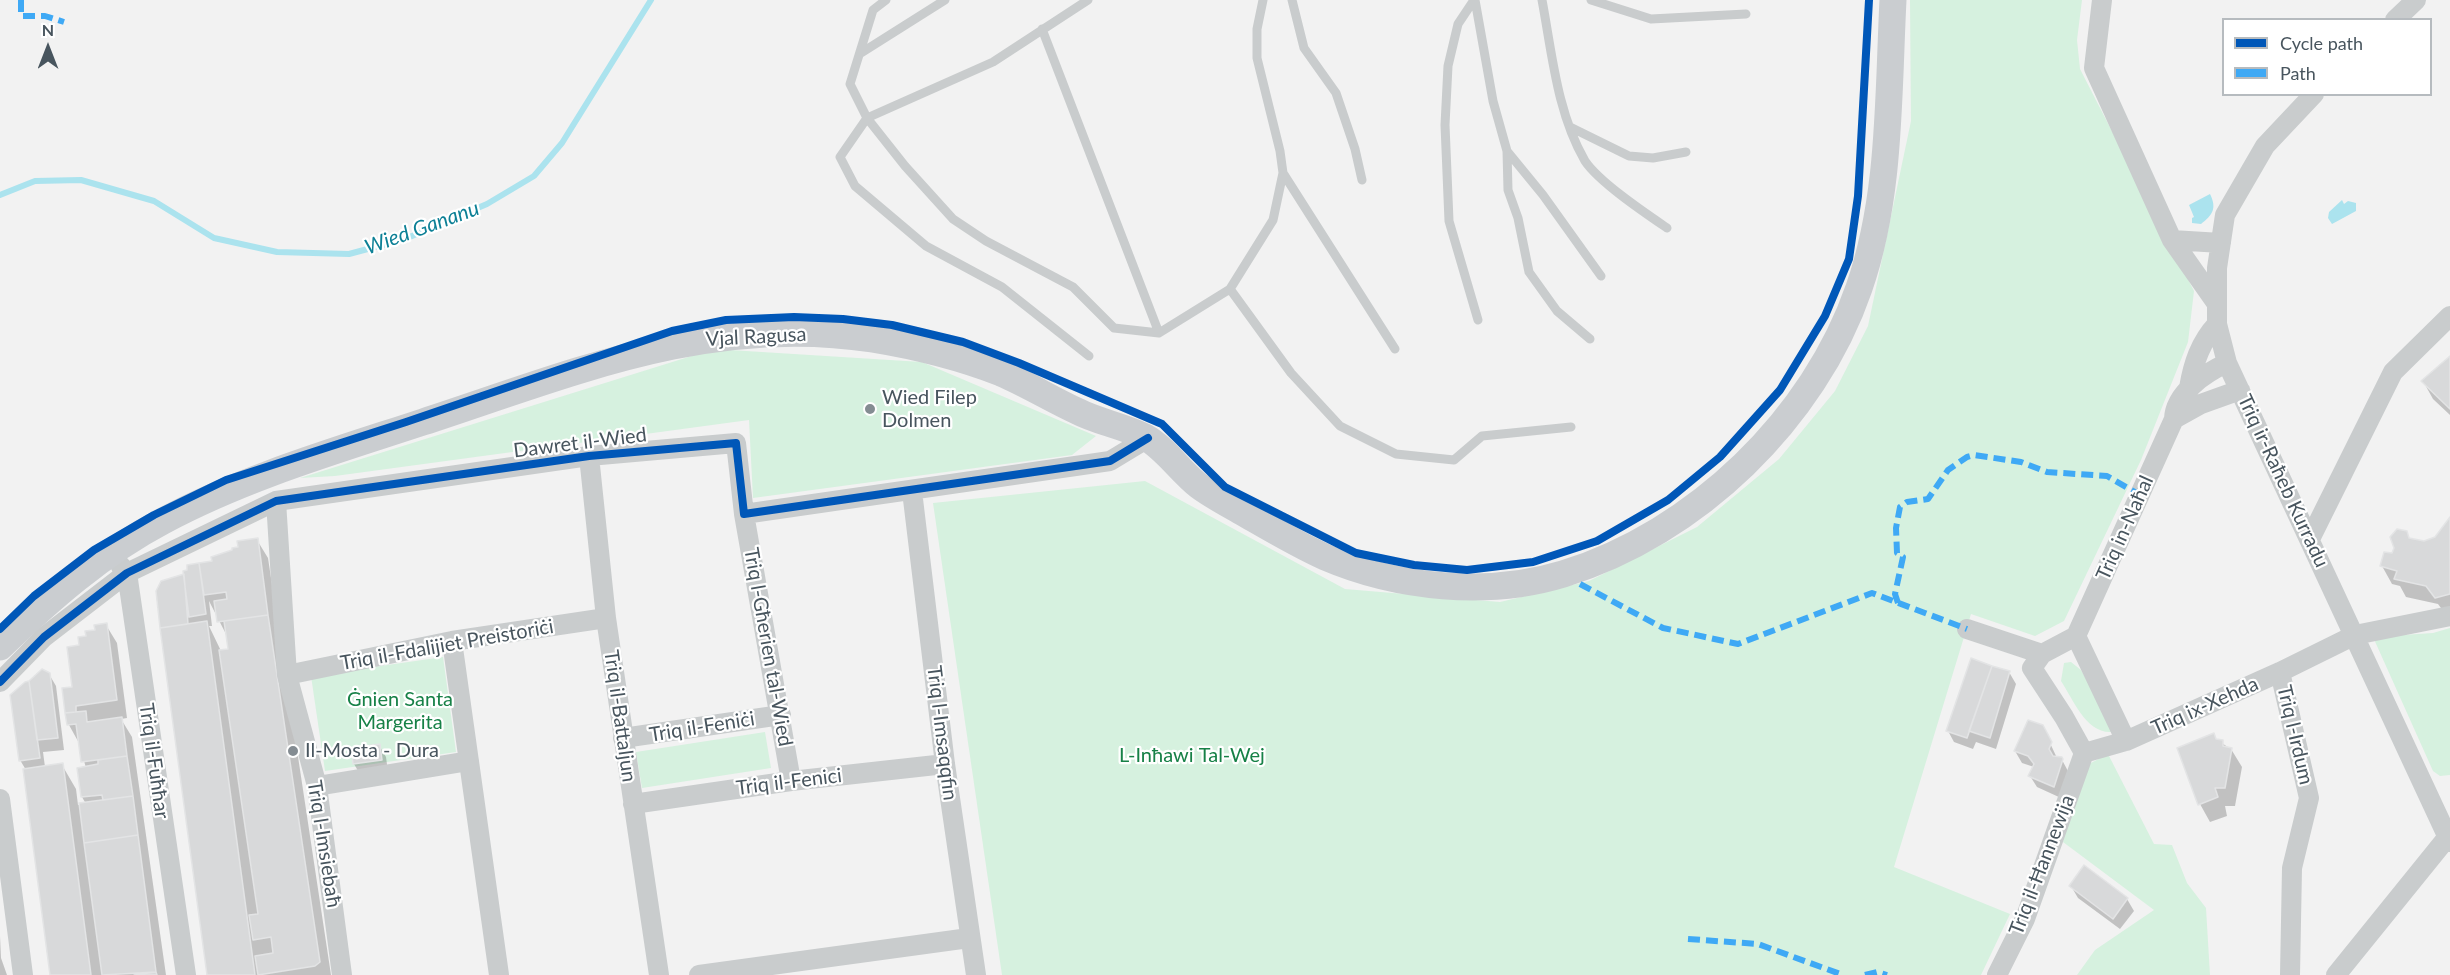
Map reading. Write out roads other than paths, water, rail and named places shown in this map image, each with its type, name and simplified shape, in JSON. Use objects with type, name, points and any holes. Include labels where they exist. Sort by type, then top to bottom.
[{"type":"main road","name":"Vjal Ragusa","points":[[0,647],[118,563],[160,522],[215,496],[304,461],[638,353],[730,335],[823,334],[908,346],[1000,373],[1081,414],[1148,438],[1202,488],[1284,536],[1329,559],[1380,575],[1427,583],[1478,587],[1518,583],[1562,574],[1640,540],[1699,502],[1731,476],[1782,424],[1803,395],[1842,329],[1859,289],[1880,206],[1890,92],[1893,0]]},
{"type":"street","name":"Triq ir-Raħeb Kurradu","points":[[2102,0],[2094,68],[2172,240],[2217,314],[2227,363],[2450,838]]},
{"type":"street","points":[[2397,18],[2416,0]]},
{"type":"street","points":[[2217,314],[2217,268],[2225,214],[2265,146],[2312,96]]},
{"type":"street","points":[[2172,240],[2221,243]]},
{"type":"street","name":"Triq in-Naħal","points":[[2076,636],[2175,413],[2189,388],[2192,369],[2217,314]]},
{"type":"street","points":[[2310,539],[2393,372],[2450,316]]},
{"type":"street","name":"Triq in-Naħal","points":[[2189,388],[2227,363]]},
{"type":"street","points":[[2174,419],[2201,404],[2240,390]]},
{"type":"street","points":[[744,514],[1110,461],[1148,438]]},
{"type":"street","name":"Dawret il-Wied","points":[[0,682],[118,563],[276,501],[589,456],[736,442],[744,514]]},
{"type":"street","name":"Triq il-Battaljun","points":[[589,456],[606,618],[659,975]]},
{"type":"street","name":"Triq l-Imsaqqfin","points":[[912,491],[945,764],[976,975]]},
{"type":"street","name":"Triq l-Imsiebaħ","points":[[276,501],[287,675],[316,786],[342,975]]},
{"type":"street","name":"Triq l-Għerien tal-Wied","points":[[744,514],[791,781]]},
{"type":"street","name":"Triq il-Fuħħar","points":[[118,563],[186,975]]},
{"type":"street","points":[[2355,635],[2450,616]]},
{"type":"street","name":"Triq il-Fdalijiet Preistoriċi","points":[[287,675],[452,641],[606,618]]},
{"type":"street","points":[[1967,629],[2042,654]]},
{"type":"street","name":"Triq ix-Xehda","points":[[2084,753],[2126,741],[2280,672],[2355,635]]},
{"type":"street","points":[[2084,753],[2032,668],[2042,654],[2076,636],[2126,741]]},
{"type":"street","points":[[452,641],[499,975]]},
{"type":"street","name":"Triq l-Irdum","points":[[2280,672],[2309,798],[2292,867],[2290,975]]},
{"type":"street","name":"Triq il-Feniċi","points":[[623,738],[781,715]]},
{"type":"street","name":"Triq il-Ħannewija","points":[[1997,975],[2025,919],[2084,753]]},
{"type":"street","points":[[316,786],[469,761]]},
{"type":"street","name":"Triq il-Fenici","points":[[633,804],[791,781],[945,764]]},
{"type":"street","points":[[0,799],[23,975]]},
{"type":"street","points":[[2336,975],[2450,838]]},
{"type":"street","points":[[699,975],[969,938]]},
{"type":"lane","points":[[886,0],[873,10],[850,84],[867,118],[905,166],[953,219],[986,241],[1073,287],[1114,328],[1159,333],[1230,289],[1273,220],[1283,173],[1280,151],[1257,58],[1257,29],[1263,0]]},
{"type":"lane","points":[[861,53],[945,0]]},
{"type":"lane","points":[[1088,0],[993,62],[867,118],[840,157],[855,186],[926,246],[1002,287],[1089,356]]},
{"type":"lane","points":[[1292,0],[1304,48],[1336,93],[1355,149],[1362,180]]},
{"type":"lane","points":[[1474,0],[1493,101],[1507,151],[1508,190],[1518,218],[1528,272],[1557,311],[1590,339]]},
{"type":"lane","points":[[1474,0],[1458,24],[1448,66],[1445,125],[1449,221],[1478,320]]},
{"type":"lane","points":[[1542,0],[1562,104],[1586,163],[1630,203],[1667,228]]},
{"type":"lane","points":[[1591,0],[1651,19],[1746,14]]},
{"type":"lane","points":[[1042,29],[1159,333]]},
{"type":"lane","points":[[1570,127],[1629,156],[1653,158],[1686,152]]},
{"type":"lane","points":[[1507,151],[1543,195],[1601,276]]},
{"type":"lane","points":[[1283,173],[1395,349]]},
{"type":"lane","points":[[1230,289],[1292,373],[1340,426],[1396,454],[1454,460],[1482,436],[1571,427]]},
{"type":"water","points":[[2210,194],[2213,211],[2201,224],[2192,223],[2194,217],[2189,205]]},
{"type":"water","points":[[2342,200],[2344,204],[2348,201],[2356,203],[2356,211],[2332,224],[2328,218],[2329,212]]},
{"type":"waterway","name":"Wied Gananu","points":[[0,195],[35,181],[81,180],[154,201],[214,238],[277,252],[349,254],[405,239],[487,204],[534,176],[562,143],[651,0]]},
{"type":"place","name":"Wied Filep Dolmen","points":[[870,409]]},
{"type":"place","name":"Il-Mosta - Dura","points":[[293,751]]},
{"type":"park label","name":"Ġnien Santa Margerita","points":[[400,712]]},
{"type":"park label","name":"L-Inħawi Tal-Wej","points":[[1192,756]]}]
